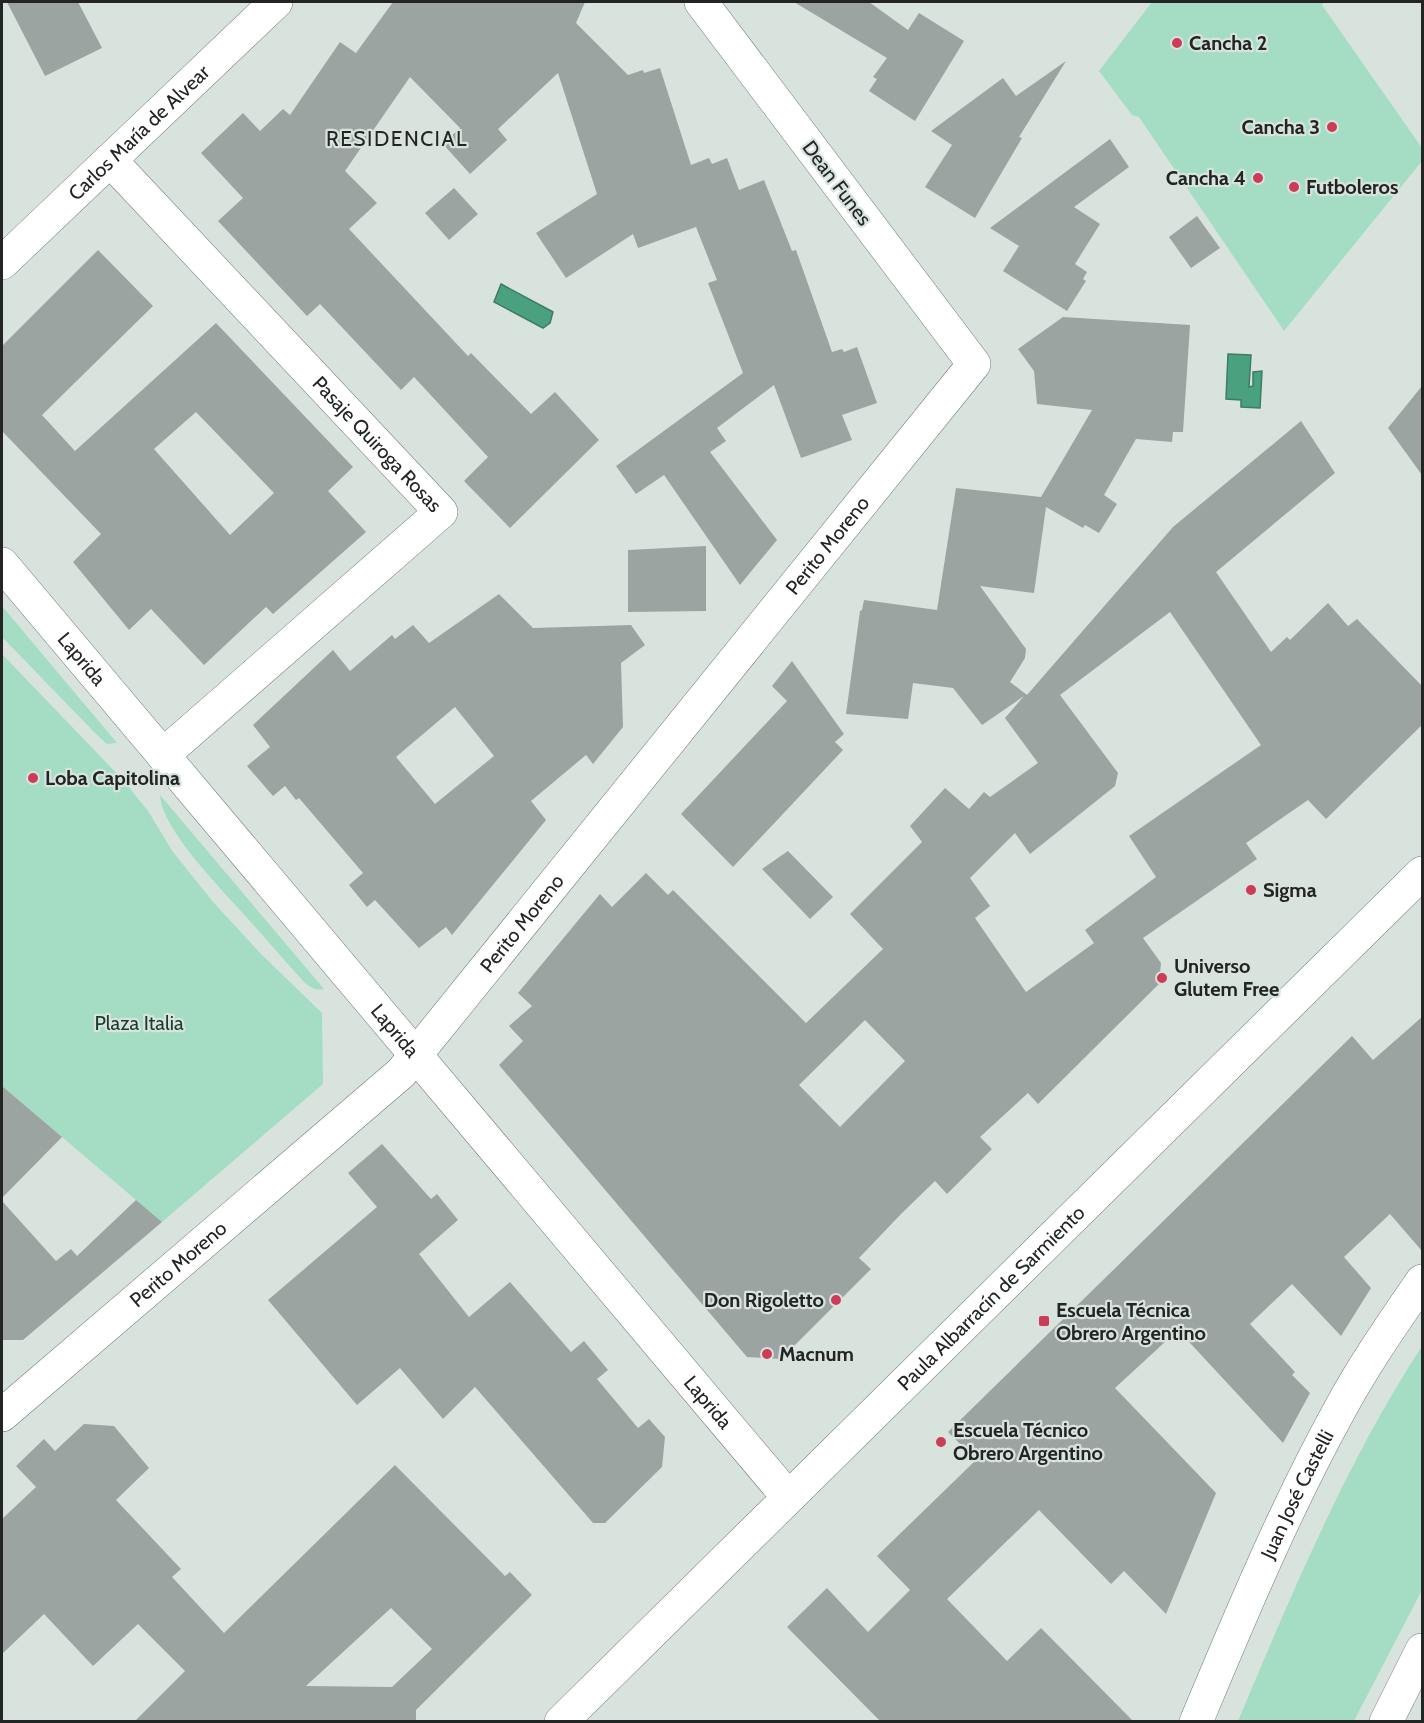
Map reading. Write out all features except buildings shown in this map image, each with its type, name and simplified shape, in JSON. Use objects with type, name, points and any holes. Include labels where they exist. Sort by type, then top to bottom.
[{"type":"main road","name":"Carlos María de Alvear","points":[[2,263],[276,2]]},
{"type":"main road","name":"Dean Funes","points":[[701,2],[974,364]]},
{"type":"main road","name":"Pasaje Quiroga Rosas","points":[[110,160],[441,512],[163,756]]},
{"type":"main road","name":"Perito Moreno","points":[[2,1414],[401,1073],[974,364]]},
{"type":"main road","name":"Laprida","points":[[2,564],[788,1497]]},
{"type":"main road","name":"Paula Albarracín de Sarmiento","points":[[561,1722],[1422,873]]},
{"type":"main road","name":"Juan José Castelli","points":[[1196,1722],[1265,1561],[1315,1457],[1366,1365],[1422,1281]]},
{"type":"main road","points":[[1386,1722],[1422,1650]]},
{"type":"green space","name":"Futboleros","points":[[1152,2],[1324,2],[1322,5],[1422,148],[1422,161],[1284,331],[1139,117],[1132,115],[1099,71]]},
{"type":"green space","points":[[2,606],[117,743],[107,744],[97,735],[2,637]]},
{"type":"green space","name":"Plaza Italia","points":[[2,654],[123,780],[148,811],[173,852],[214,903],[261,954],[322,1013],[323,1084],[162,1222],[2,1086]]},
{"type":"green space","points":[[160,795],[324,989],[315,989],[304,982],[210,877],[171,826],[163,810]]},
{"type":"green space","points":[[1422,1346],[1422,1590],[1354,1721],[1238,1721],[1300,1577],[1345,1482],[1394,1390]]},
{"type":"shaded area","points":[[501,284],[553,312],[550,323],[543,328],[494,302]]},
{"type":"shaded area","points":[[1228,354],[1251,355],[1249,387],[1253,386],[1253,372],[1262,371],[1260,408],[1241,407],[1241,400],[1226,399]]},
{"type":"place","name":"Cancha 2","points":[[1177,43]]},
{"type":"place","name":"Cancha 3","points":[[1332,127]]},
{"type":"place","name":"Cancha 4","points":[[1258,178]]},
{"type":"place","name":"Futboleros","points":[[1294,187]]},
{"type":"place","name":"Loba Capitolina","points":[[33,778]]},
{"type":"place","name":"Sigma","points":[[1251,890]]},
{"type":"place","name":"Universo Glutem Free","points":[[1162,978]]},
{"type":"place","name":"Don Rigoletto","points":[[836,1300]]},
{"type":"place","name":"Escuela Técnica Obrero Argentino","points":[[1044,1321]]},
{"type":"place","name":"Macnum","points":[[767,1354]]},
{"type":"place","name":"Escuela Técnico Obrero Argentino","points":[[941,1442]]},
{"type":"district","name":"RESIDENCIAL","points":[[397,139]]}]
